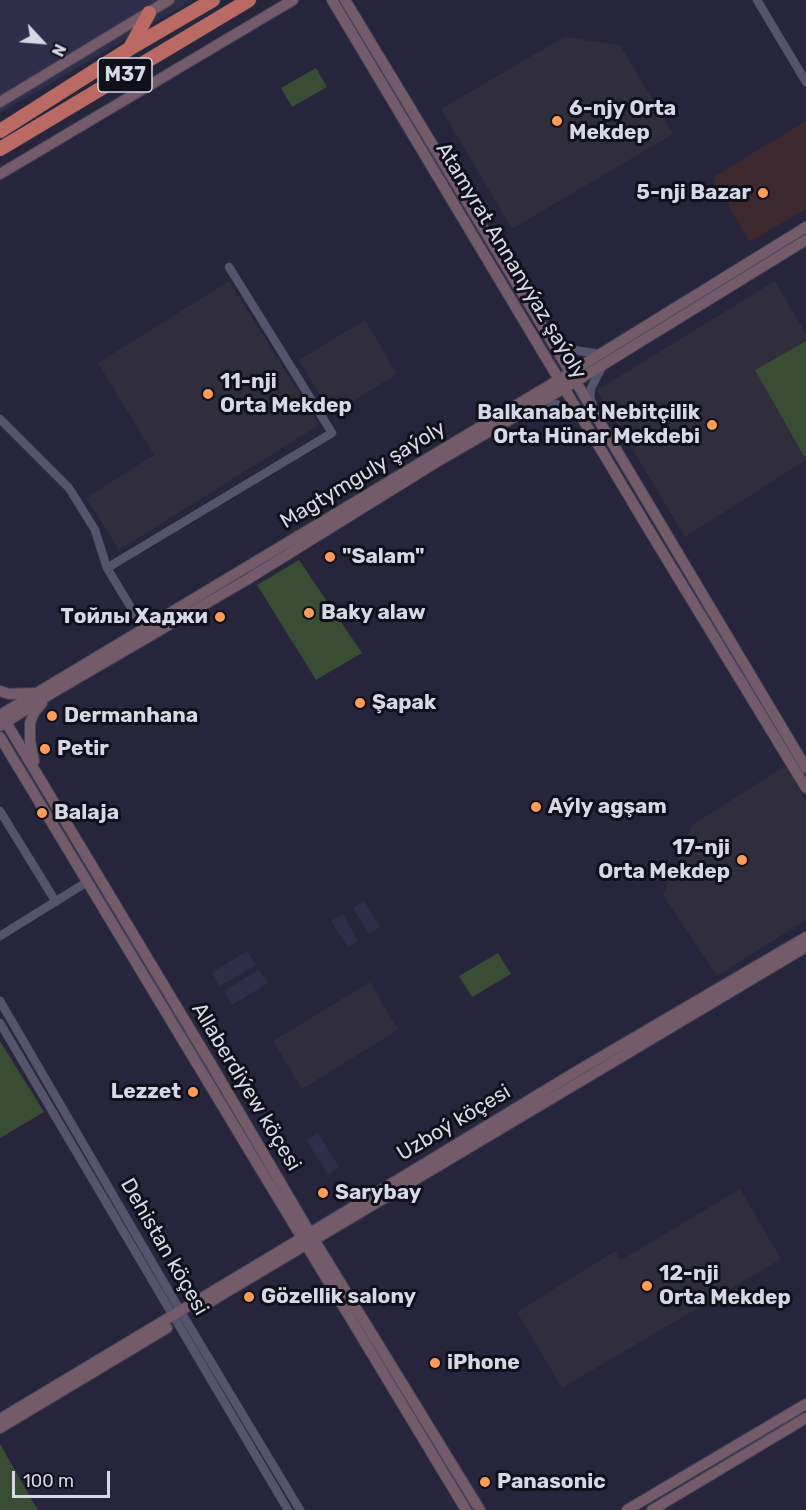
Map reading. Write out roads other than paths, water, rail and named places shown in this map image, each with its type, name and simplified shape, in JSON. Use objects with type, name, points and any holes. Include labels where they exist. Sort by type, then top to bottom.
[{"type":"highway","name":"M37","points":[[0,131],[129,49],[213,0]]},
{"type":"highway","name":"M37","points":[[0,149],[249,0]]},
{"type":"highway","points":[[129,49],[149,13]]},
{"type":"street","points":[[0,102],[168,0]]},
{"type":"street","points":[[0,174],[293,0]]},
{"type":"street","name":"Atamyrat Annanyýaz şaýoly","points":[[332,0],[806,788]]},
{"type":"street","name":"Atamyrat Annanyýaz şaýoly","points":[[345,0],[806,768]]},
{"type":"street","points":[[757,0],[806,82]]},
{"type":"street","name":"Magtymguly şaýoly","points":[[1,718],[39,692],[144,629],[562,384],[806,227]]},
{"type":"street","name":"Magtymguly şaýoly","points":[[602,359],[806,240]]},
{"type":"street","points":[[107,568],[332,433],[229,267]]},
{"type":"street","points":[[549,337],[566,347],[602,359],[591,388],[590,398],[596,416]]},
{"type":"street","name":"Magtymguly şaýoly","points":[[1,718],[52,693],[200,607],[535,405],[562,384]]},
{"type":"street","points":[[535,405],[556,404],[575,413],[584,421]]},
{"type":"street","points":[[0,419],[69,488],[95,530],[107,568],[144,629]]},
{"type":"street","points":[[0,691],[18,695],[39,692]]},
{"type":"street","points":[[45,786],[33,759],[30,723],[34,713],[52,693]]},
{"type":"street","name":"Allaberdiýew köçesi","points":[[1,718],[45,786],[466,1510]]},
{"type":"street","name":"Allaberdiýew köçesi","points":[[0,737],[87,882],[480,1510]]},
{"type":"street","points":[[0,751],[15,763]]},
{"type":"street","points":[[0,811],[56,902]]},
{"type":"street","points":[[0,936],[87,882]]},
{"type":"street","name":"Uzboý köçesi","points":[[309,1239],[579,1070],[806,937]]},
{"type":"street","name":"Uzboý köçesi","points":[[0,1419],[806,946]]},
{"type":"street","name":"Dehistan köçesi","points":[[0,1001],[288,1510]]},
{"type":"street","name":"Dehistan köçesi","points":[[0,1023],[300,1510]]},
{"type":"street","name":"Uzboý köçesi","points":[[0,1428],[179,1316]]},
{"type":"street","points":[[627,1510],[806,1404]]},
{"type":"street","points":[[652,1510],[806,1418]]},
{"type":"place","name":"6-njy Orta Mekdep","points":[[557,121]]},
{"type":"place","name":"5-nji Bazar","points":[[763,193]]},
{"type":"place","name":"11-nji Orta Mekdep","points":[[208,394]]},
{"type":"place","name":"Balkanabat Nebitçilik Orta Hünar Mekdebi","points":[[712,425]]},
{"type":"place","name":"\"Salam\"","points":[[330,557]]},
{"type":"place","name":"Baky alaw","points":[[309,613]]},
{"type":"place","name":"Тойлы Хаджи","points":[[220,617]]},
{"type":"place","name":"Şapak","points":[[360,703]]},
{"type":"place","name":"Dermanhana","points":[[52,716]]},
{"type":"place","name":"Petir","points":[[45,749]]},
{"type":"place","name":"Aýly agşam","points":[[536,807]]},
{"type":"place","name":"Balaja","points":[[42,813]]},
{"type":"place","name":"17-nji Orta Mekdep","points":[[742,860]]},
{"type":"place","name":"Lezzet","points":[[193,1092]]},
{"type":"place","name":"Sarybay","points":[[323,1193]]},
{"type":"place","name":"12-nji Orta Mekdep","points":[[647,1286]]},
{"type":"place","name":"Gözellik salony","points":[[249,1297]]},
{"type":"place","name":"iPhone","points":[[435,1363]]},
{"type":"place","name":"Panasonic","points":[[485,1482]]}]
